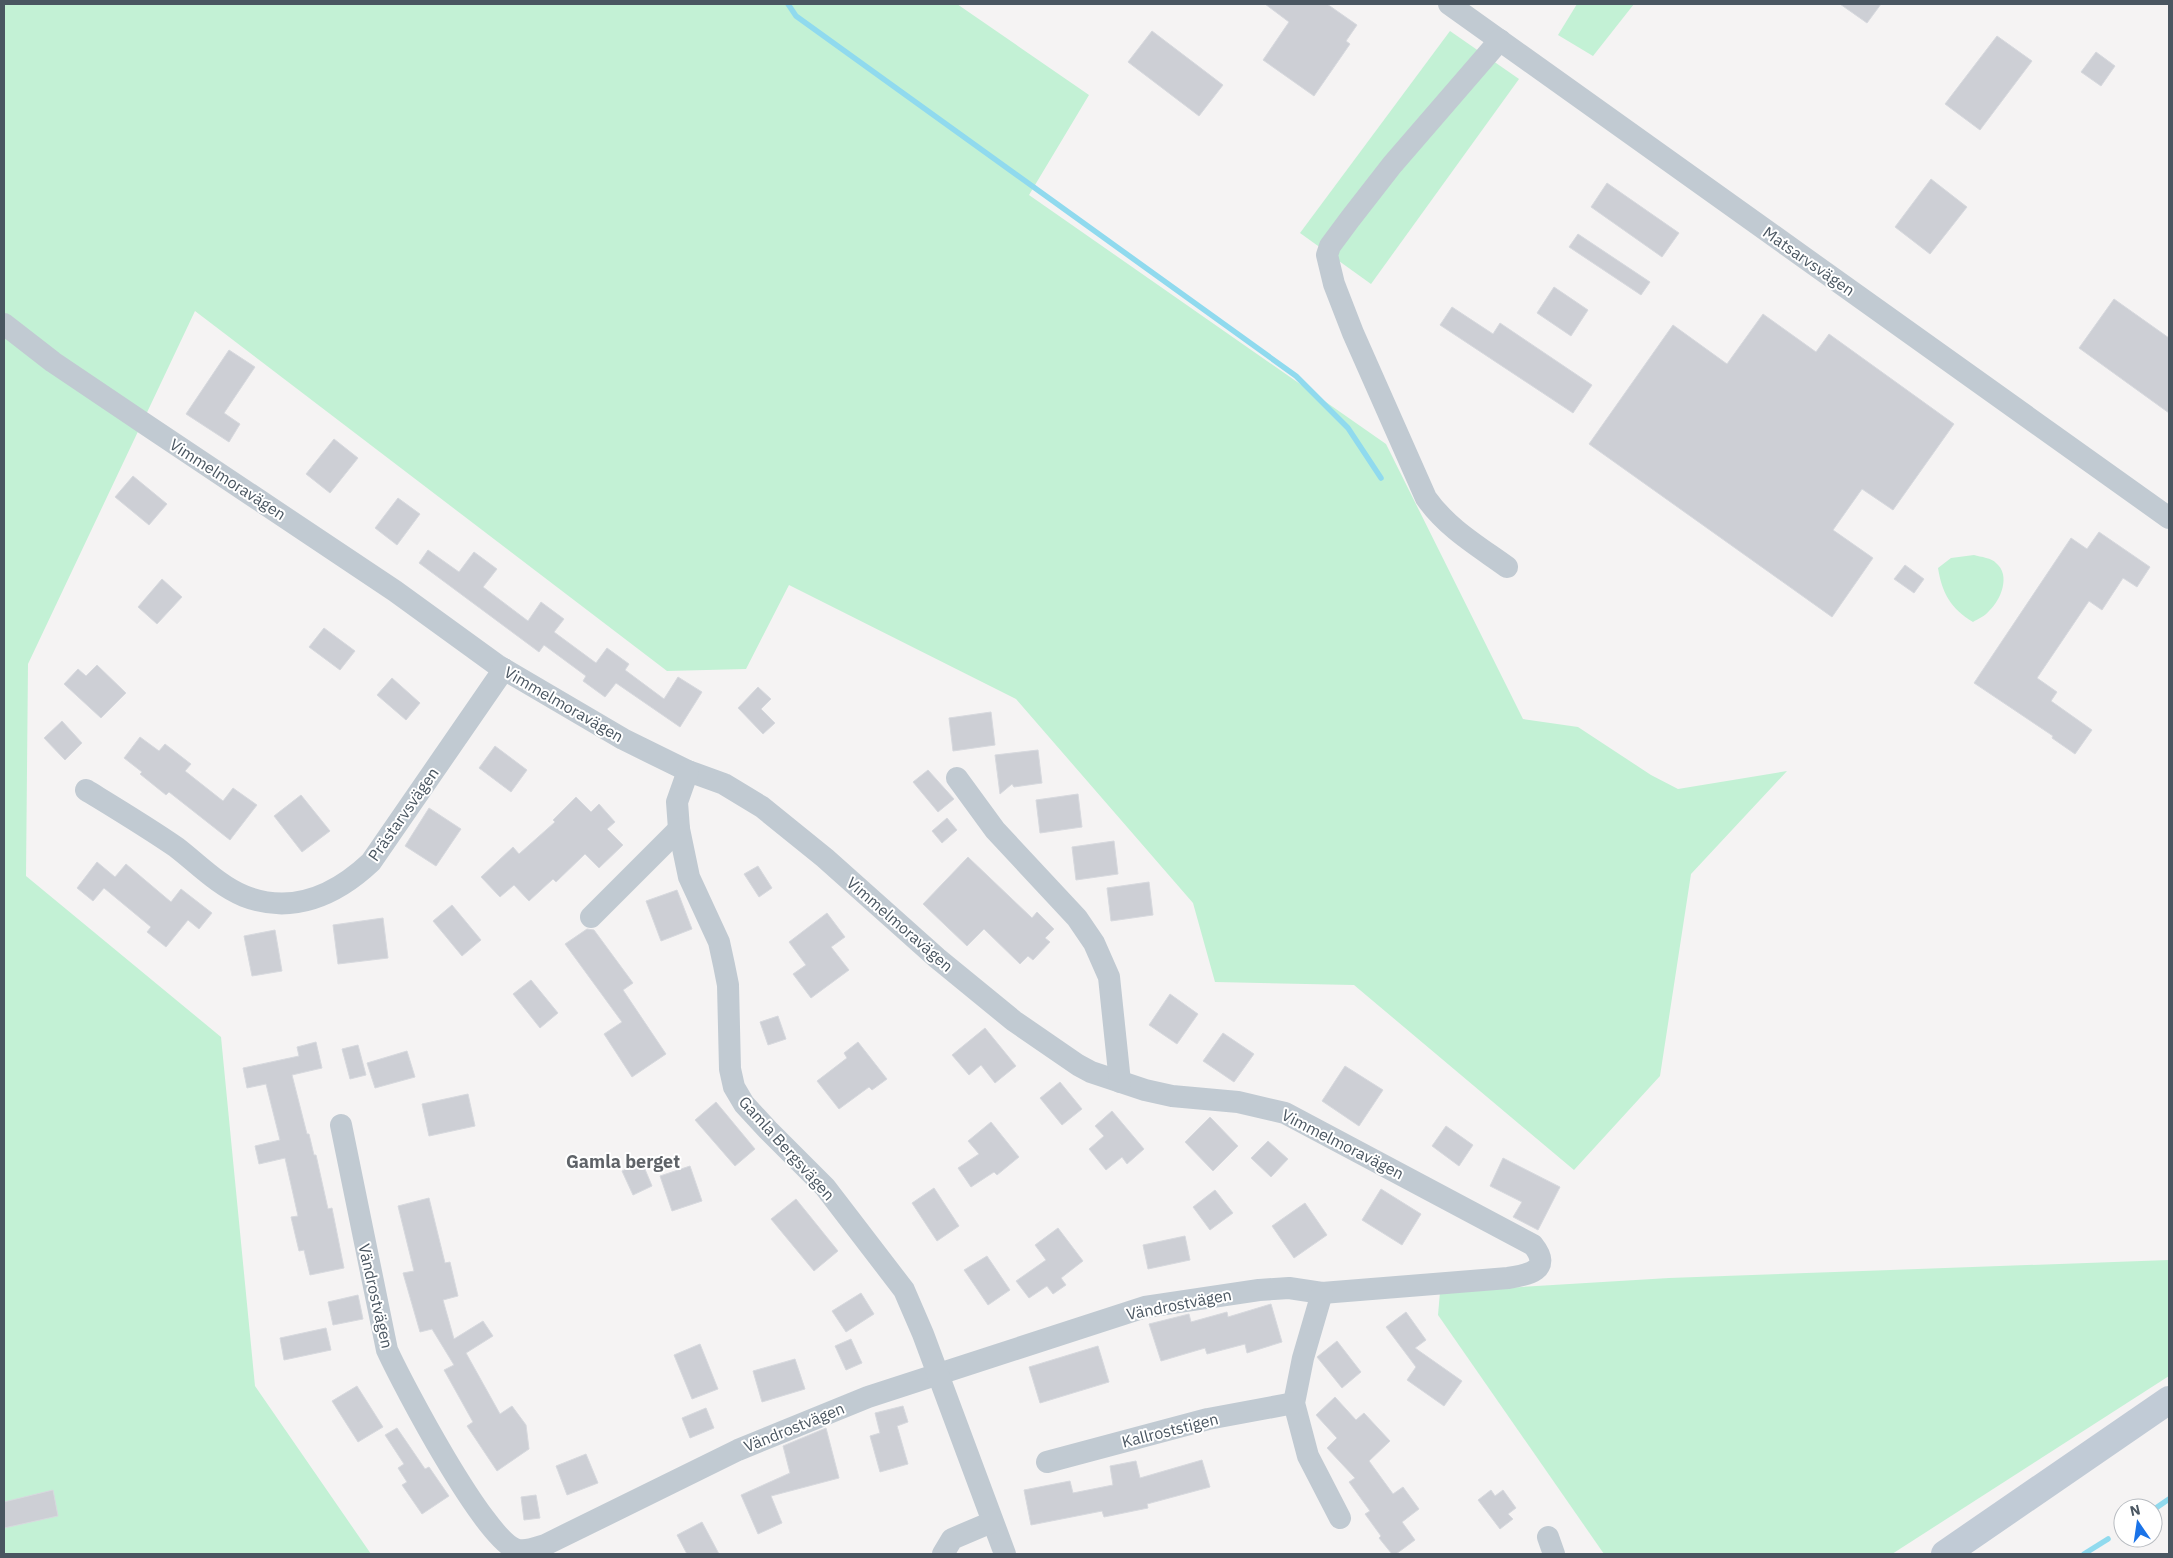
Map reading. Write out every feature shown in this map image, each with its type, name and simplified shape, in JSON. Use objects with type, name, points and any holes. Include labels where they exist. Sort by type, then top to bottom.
[{"type":"main road","points":[[1945,1554],[2169,1400]]},
{"type":"street","name":"Matsarvsvägen","points":[[1448,4],[2169,518]]},
{"type":"street","points":[[1500,40],[1386,173],[1330,246],[1327,255],[1334,284],[1353,333],[1426,498],[1434,510],[1453,528],[1507,566]]},
{"type":"street","name":"Vimmelmoravägen","points":[[4,324],[53,362],[395,591],[504,669],[623,739],[688,771],[724,784],[762,807],[825,858],[937,958],[1014,1021],[1078,1065],[1120,1082],[1172,1096],[1238,1102],[1285,1113],[1533,1245],[1540,1254],[1540,1262]]},
{"type":"street","name":"Prästarvsvägen","points":[[86,790],[155,832],[226,886],[243,896],[265,902],[305,902],[326,895],[342,886],[371,862],[504,669]]},
{"type":"street","name":"Gamla Bergsvägen","points":[[688,771],[677,802],[679,829],[689,876],[718,942],[724,965],[728,985],[730,1069],[734,1087],[744,1104],[825,1187],[904,1290],[923,1334],[937,1376],[1005,1554]]},
{"type":"street","points":[[957,778],[995,830],[1077,918],[1094,943],[1109,977],[1120,1082]]},
{"type":"street","points":[[591,917],[679,829]]},
{"type":"street","name":"Vändrostvägen","points":[[341,1125],[387,1350],[400,1378],[455,1473],[492,1530],[516,1550],[528,1550],[545,1545],[738,1450],[868,1397],[1145,1307],[1259,1290],[1289,1288],[1322,1293],[1508,1278],[1526,1275],[1536,1270],[1540,1262]]},
{"type":"street","points":[[1322,1293],[1303,1358],[1294,1403],[1310,1463],[1340,1518]]},
{"type":"street","name":"Kallroststigen","points":[[1048,1462],[1208,1419],[1294,1403]]},
{"type":"street","points":[[942,1554],[952,1539],[992,1522]]},
{"type":"green space","points":[[4,4],[957,4],[1089,95],[1029,195],[1386,444],[1523,719],[1578,727],[1651,775],[1678,789],[1787,771],[1691,874],[1660,1076],[1574,1170],[1354,985],[1215,982],[1193,903],[1016,699],[789,585],[746,669],[667,671],[195,311],[28,664],[26,876],[221,1037],[255,1386],[371,1554],[4,1554]]},
{"type":"green space","points":[[1577,4],[1634,4],[1593,56],[1558,35]]},
{"type":"green space","points":[[1450,31],[1519,79],[1371,284],[1300,233]]},
{"type":"green space","points":[[1974,555],[1994,561],[2003,574],[2004,581],[1997,601],[1986,614],[1973,622],[1959,612],[1949,600],[1942,585],[1938,568],[1951,558]]},
{"type":"green space","points":[[2169,1260],[2169,1376],[1892,1554],[1604,1554],[1438,1315],[1440,1292],[1669,1278]]},
{"type":"building","points":[[1265,4],[1327,4],[1357,25],[1346,41],[1350,44],[1314,96],[1263,60],[1289,22]]},
{"type":"building","points":[[1840,4],[1881,4],[1867,23]]},
{"type":"building","points":[[1152,31],[1223,85],[1199,116],[1128,62]]},
{"type":"building","points":[[1997,36],[2032,61],[1980,130],[1945,104]]},
{"type":"building","points":[[2096,52],[2115,66],[2101,86],[2081,72]]},
{"type":"building","points":[[1931,179],[1967,207],[1930,254],[1895,227]]},
{"type":"building","points":[[1607,183],[1679,233],[1662,257],[1591,207]]},
{"type":"building","points":[[1578,234],[1650,282],[1641,295],[1569,247]]},
{"type":"building","points":[[1554,287],[1588,310],[1571,336],[1537,313]]},
{"type":"building","points":[[2114,299],[2169,338],[2169,413],[2079,348]]},
{"type":"building","points":[[1452,307],[1493,334],[1500,323],[1592,385],[1573,413],[1440,325]]},
{"type":"building","points":[[1763,314],[1816,352],[1829,334],[1954,424],[1893,510],[1862,489],[1833,530],[1873,558],[1832,617],[1589,444],[1673,325],[1727,364]]},
{"type":"building","points":[[229,350],[255,367],[224,413],[240,424],[229,442],[186,414]]},
{"type":"building","points":[[334,439],[358,458],[330,493],[306,474]]},
{"type":"building","points":[[133,476],[167,504],[149,525],[115,497]]},
{"type":"building","points":[[398,498],[420,514],[397,545],[375,528]]},
{"type":"building","points":[[2099,532],[2150,567],[2137,587],[2123,578],[2102,610],[2089,601],[2037,678],[2057,692],[2051,701],[2092,730],[2075,754],[2052,738],[2053,736],[1974,683],[2071,538],[2087,549]]},
{"type":"building","points":[[428,550],[459,572],[474,552],[497,569],[483,587],[528,621],[541,602],[564,619],[554,632],[596,663],[607,648],[629,664],[625,670],[664,699],[678,677],[702,692],[680,727],[616,683],[605,697],[583,681],[586,676],[544,645],[539,652],[419,563]]},
{"type":"building","points":[[1905,565],[1924,579],[1914,593],[1894,579]]},
{"type":"building","points":[[162,579],[182,597],[157,624],[138,607]]},
{"type":"building","points":[[324,628],[355,651],[340,670],[309,647]]},
{"type":"building","points":[[97,665],[126,693],[101,718],[64,684],[78,669],[86,676]]},
{"type":"building","points":[[392,678],[420,703],[406,720],[377,695]]},
{"type":"building","points":[[758,687],[771,699],[761,709],[775,723],[763,734],[738,708]]},
{"type":"building","points":[[991,712],[995,745],[953,751],[949,718]]},
{"type":"building","points":[[62,721],[82,743],[65,760],[44,738]]},
{"type":"building","points":[[140,737],[159,751],[165,744],[191,764],[185,771],[223,801],[233,788],[257,805],[230,840],[169,792],[166,795],[124,758]]},
{"type":"building","points":[[495,746],[527,770],[511,792],[479,768]]},
{"type":"building","points":[[1038,750],[1042,783],[1014,787],[1012,784],[1000,794],[995,755]]},
{"type":"building","points":[[928,770],[954,799],[938,812],[913,782]]},
{"type":"building","points":[[1078,794],[1082,827],[1040,833],[1036,800]]},
{"type":"building","points":[[301,795],[330,831],[302,852],[274,816]]},
{"type":"building","points":[[576,797],[591,812],[599,804],[615,822],[607,829],[623,845],[599,868],[585,854],[556,882],[553,879],[529,901],[514,885],[500,897],[481,877],[513,847],[519,854],[555,822],[553,820]]},
{"type":"building","points":[[429,808],[461,829],[436,866],[405,846]]},
{"type":"building","points":[[947,818],[957,830],[942,843],[932,831]]},
{"type":"building","points":[[1114,841],[1118,874],[1076,880],[1072,847]]},
{"type":"building","points":[[968,857],[1032,918],[1037,912],[1054,929],[1045,938],[1050,942],[1033,960],[1028,956],[1020,964],[984,929],[967,946],[923,904]]},
{"type":"building","points":[[97,862],[115,877],[126,864],[171,902],[181,889],[212,913],[199,929],[188,920],[166,947],[147,932],[151,927],[104,888],[93,901],[77,888]]},
{"type":"building","points":[[758,866],[772,888],[759,897],[744,874]]},
{"type":"building","points":[[1149,882],[1153,915],[1111,921],[1107,888]]},
{"type":"building","points":[[677,890],[692,929],[661,941],[646,901]]},
{"type":"building","points":[[452,905],[481,940],[462,956],[433,921]]},
{"type":"building","points":[[827,913],[845,937],[831,947],[849,970],[811,998],[793,974],[806,965],[789,942]]},
{"type":"building","points":[[383,918],[388,958],[338,964],[333,925]]},
{"type":"building","points":[[587,929],[594,930],[633,983],[623,990],[666,1054],[632,1077],[604,1034],[622,1022],[565,944]]},
{"type":"building","points":[[275,930],[282,971],[252,976],[244,936]]},
{"type":"building","points":[[531,980],[558,1013],[540,1028],[513,994]]},
{"type":"building","points":[[1170,994],[1198,1014],[1177,1044],[1149,1025]]},
{"type":"building","points":[[778,1016],[786,1039],[768,1045],[760,1022]]},
{"type":"building","points":[[985,1028],[1016,1066],[995,1083],[981,1065],[969,1075],[952,1055]]},
{"type":"building","points":[[1223,1033],[1254,1054],[1234,1082],[1203,1061]]},
{"type":"building","points":[[316,1042],[322,1068],[292,1075],[307,1134],[309,1134],[314,1155],[316,1155],[328,1209],[332,1208],[344,1268],[310,1275],[304,1250],[299,1251],[291,1217],[298,1216],[285,1158],[259,1164],[255,1146],[280,1140],[266,1084],[247,1088],[243,1068],[299,1056],[297,1047]]},
{"type":"building","points":[[858,1042],[887,1079],[872,1090],[869,1087],[839,1109],[817,1081],[847,1058],[844,1053]]},
{"type":"building","points":[[358,1045],[366,1075],[350,1079],[342,1049]]},
{"type":"building","points":[[407,1051],[415,1077],[375,1088],[367,1063]]},
{"type":"building","points":[[1345,1066],[1383,1090],[1359,1126],[1322,1101]]},
{"type":"building","points":[[1060,1082],[1082,1109],[1062,1125],[1040,1098]]},
{"type":"building","points":[[468,1094],[475,1126],[429,1136],[422,1104]]},
{"type":"building","points":[[716,1102],[755,1149],[735,1166],[695,1120]]},
{"type":"building","points":[[1112,1111],[1144,1149],[1127,1164],[1122,1157],[1106,1170],[1089,1149],[1104,1136],[1095,1126]]},
{"type":"building","points":[[1210,1117],[1238,1146],[1213,1171],[1185,1142]]},
{"type":"building","points":[[991,1122],[1019,1157],[997,1175],[994,1172],[971,1187],[958,1168],[979,1154],[968,1141]]},
{"type":"building","points":[[1446,1126],[1473,1145],[1459,1166],[1432,1146]]},
{"type":"building","points":[[1268,1141],[1288,1159],[1271,1177],[1251,1158]]},
{"type":"building","points":[[1503,1158],[1560,1187],[1538,1230],[1513,1217],[1522,1202],[1490,1186]]},
{"type":"building","points":[[642,1162],[652,1186],[633,1195],[622,1171]]},
{"type":"building","points":[[690,1166],[702,1201],[672,1211],[660,1176]]},
{"type":"building","points":[[934,1188],[959,1226],[937,1241],[912,1203]]},
{"type":"building","points":[[1381,1189],[1421,1214],[1402,1245],[1362,1220]]},
{"type":"building","points":[[1215,1190],[1233,1213],[1210,1230],[1193,1207]]},
{"type":"building","points":[[429,1198],[445,1263],[450,1262],[458,1296],[443,1300],[454,1339],[483,1321],[493,1336],[466,1353],[500,1414],[512,1406],[526,1425],[529,1449],[497,1471],[467,1426],[473,1422],[444,1370],[454,1365],[432,1329],[420,1332],[403,1273],[414,1271],[398,1206]]},
{"type":"building","points":[[796,1199],[838,1251],[814,1271],[771,1219]]},
{"type":"building","points":[[1305,1203],[1327,1235],[1294,1258],[1272,1226]]},
{"type":"building","points":[[1058,1228],[1083,1261],[1061,1278],[1066,1285],[1053,1294],[1047,1286],[1029,1298],[1016,1281],[1046,1260],[1035,1245]]},
{"type":"building","points":[[1185,1236],[1190,1260],[1148,1269],[1143,1245]]},
{"type":"building","points":[[987,1256],[1010,1290],[988,1305],[964,1270]]},
{"type":"building","points":[[861,1293],[874,1314],[846,1332],[832,1311]]},
{"type":"building","points":[[358,1295],[363,1319],[333,1325],[328,1302]]},
{"type":"building","points":[[1271,1304],[1282,1342],[1247,1353],[1245,1344],[1207,1354],[1205,1348],[1161,1361],[1149,1324],[1189,1314],[1191,1322],[1227,1312],[1228,1317]]},
{"type":"building","points":[[1406,1312],[1426,1340],[1415,1348],[1462,1381],[1444,1406],[1407,1380],[1416,1367],[1386,1327]]},
{"type":"building","points":[[326,1328],[331,1350],[284,1360],[280,1338]]},
{"type":"building","points":[[851,1339],[862,1363],[846,1370],[835,1346]]},
{"type":"building","points":[[1337,1341],[1361,1372],[1342,1388],[1317,1357]]},
{"type":"building","points":[[700,1344],[718,1389],[692,1399],[674,1355]]},
{"type":"building","points":[[1098,1346],[1109,1382],[1040,1403],[1029,1367]]},
{"type":"building","points":[[795,1359],[805,1389],[762,1402],[753,1371]]},
{"type":"building","points":[[357,1386],[383,1427],[358,1442],[332,1401]]},
{"type":"building","points":[[1335,1397],[1356,1420],[1364,1413],[1390,1441],[1369,1461],[1393,1494],[1403,1487],[1419,1509],[1402,1522],[1415,1540],[1396,1554],[1392,1554],[1379,1538],[1381,1536],[1365,1514],[1370,1511],[1349,1482],[1355,1478],[1327,1448],[1337,1438],[1316,1415]]},
{"type":"building","points":[[903,1406],[908,1422],[897,1426],[908,1464],[880,1472],[870,1436],[880,1433],[875,1413]]},
{"type":"building","points":[[706,1408],[714,1428],[690,1438],[682,1418]]},
{"type":"building","points":[[397,1428],[425,1469],[429,1467],[449,1496],[422,1514],[402,1485],[407,1482],[398,1468],[404,1464],[385,1435]]},
{"type":"building","points":[[826,1428],[839,1478],[771,1496],[782,1523],[758,1534],[741,1495],[790,1473],[783,1446]]},
{"type":"building","points":[[586,1454],[598,1483],[567,1495],[556,1466]]},
{"type":"building","points":[[1202,1460],[1210,1487],[1147,1504],[1148,1508],[1104,1517],[1102,1511],[1031,1525],[1024,1490],[1070,1481],[1073,1493],[1113,1485],[1110,1466],[1136,1461],[1140,1478]]},
{"type":"building","points":[[53,1490],[58,1516],[4,1528],[4,1502]]},
{"type":"building","points":[[1491,1490],[1495,1496],[1503,1490],[1516,1508],[1508,1514],[1513,1519],[1500,1529],[1478,1500]]},
{"type":"building","points":[[536,1495],[540,1518],[524,1520],[521,1497]]},
{"type":"building","points":[[702,1522],[719,1554],[687,1554],[677,1535]]},
{"type":"waterway","points":[[788,4],[796,16],[1296,376],[1348,428],[1381,478]]},
{"type":"waterway","points":[[2163,1503],[2169,1499]]},
{"type":"waterway","points":[[2084,1554],[2108,1539]]},
{"type":"district","name":"Gamla berget","points":[[623,1162]]}]
